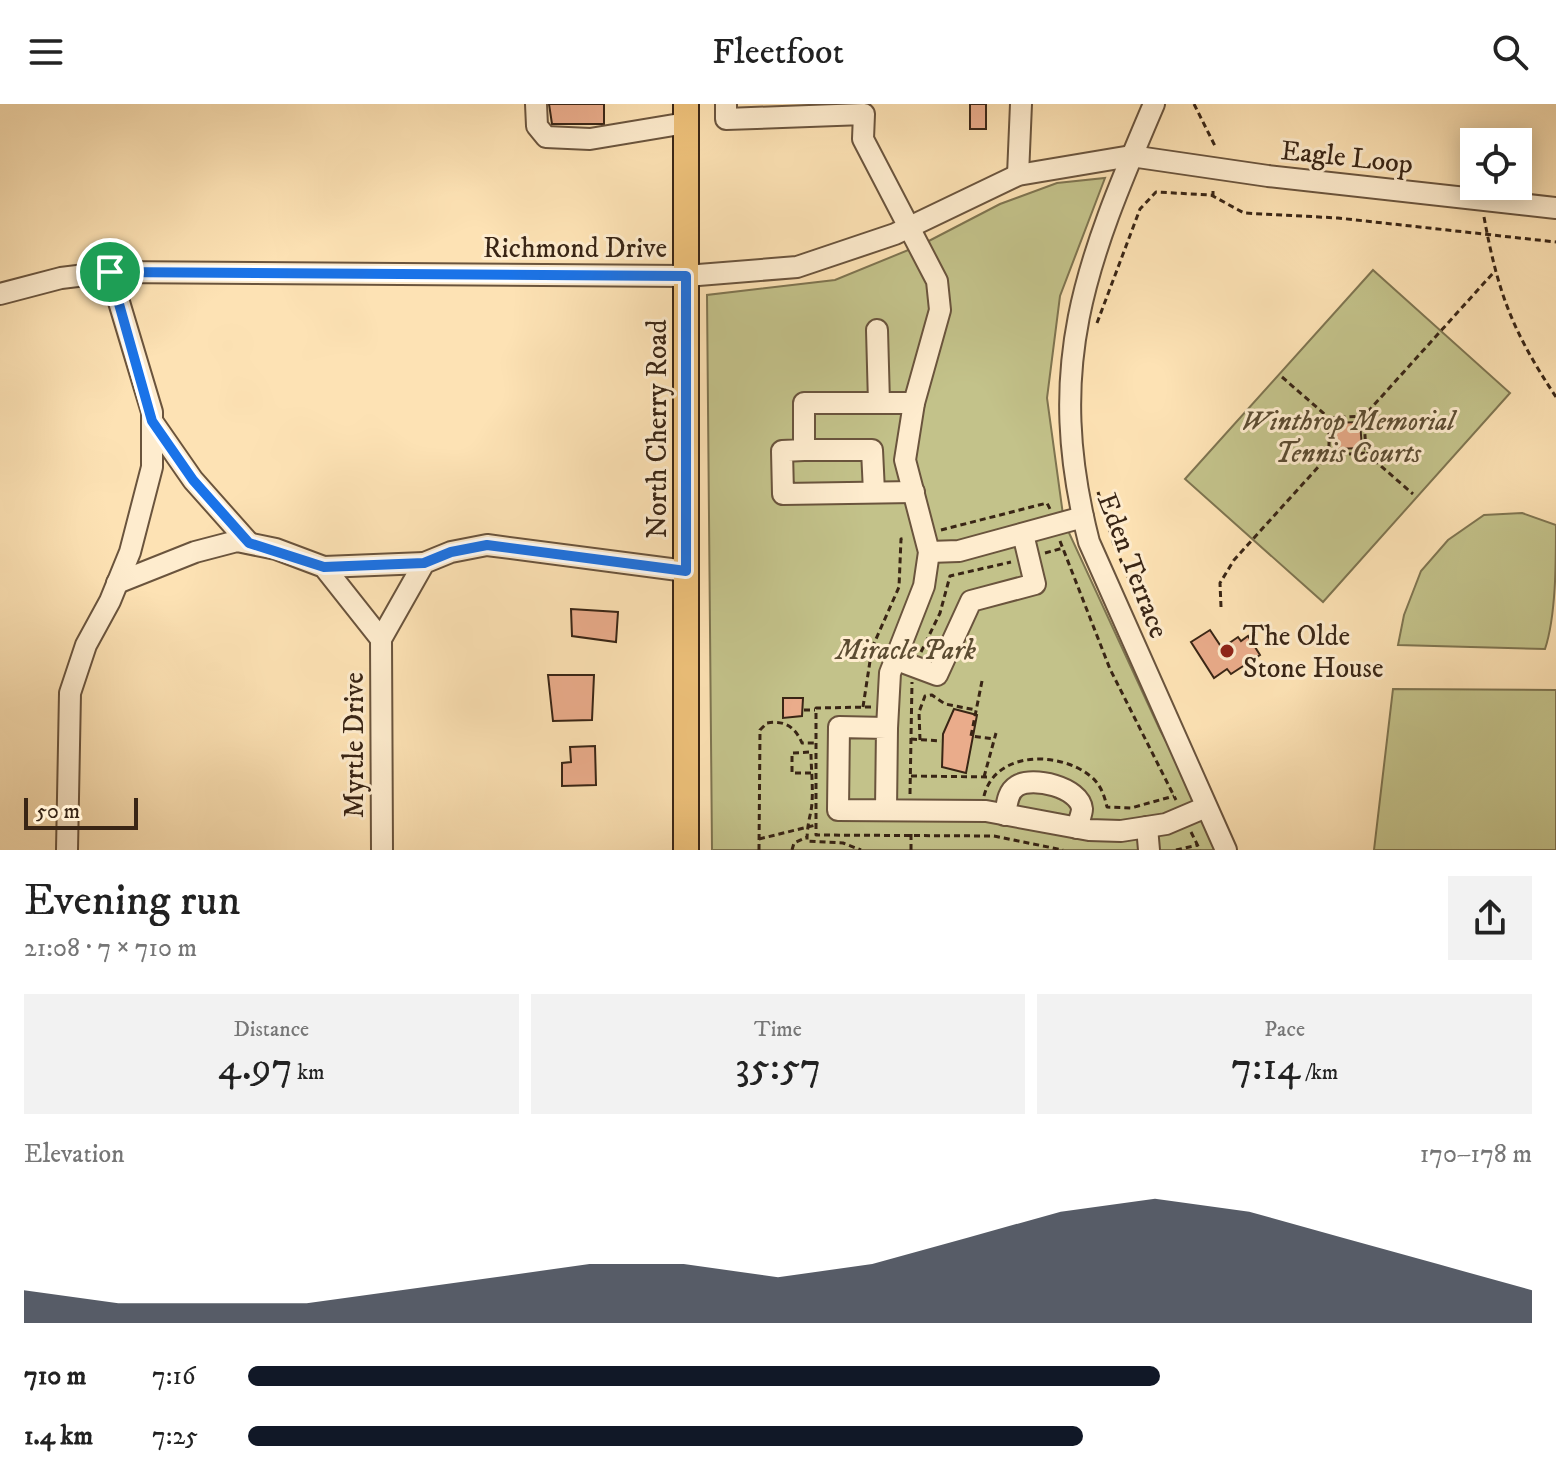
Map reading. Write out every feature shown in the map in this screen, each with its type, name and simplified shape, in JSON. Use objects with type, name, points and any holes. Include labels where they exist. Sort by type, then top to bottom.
[{"type":"main road","name":"North Cherry Road","points":[[686,113],[686,850]]},
{"type":"street","points":[[536,104],[537,126],[546,137],[590,139],[686,113]]},
{"type":"street","points":[[726,104],[726,119],[865,109],[863,139],[912,227],[937,281],[940,310],[914,403],[905,460],[931,542],[924,586],[894,659],[887,693],[886,810]]},
{"type":"street","points":[[1018,175],[1021,104]]},
{"type":"street","name":"Eden Terrace","points":[[1154,104],[1131,156],[1088,273],[1075,326],[1068,381],[1069,435],[1083,517],[1109,593],[1226,850]]},
{"type":"street","name":"Richmond Drive","points":[[0,294],[61,278],[110,272],[686,276],[797,267],[912,227],[1018,175],[1131,156]]},
{"type":"street","name":"Eagle Loop","points":[[1131,156],[1268,176],[1556,208]]},
{"type":"street","points":[[67,850],[70,693],[86,645],[130,552],[152,467],[152,421],[110,272]]},
{"type":"street","points":[[877,330],[879,403]]},
{"type":"street","points":[[804,450],[804,403],[914,403]]},
{"type":"street","points":[[152,421],[193,480],[249,543]]},
{"type":"street","points":[[874,492],[872,450],[782,451],[783,494],[914,492]]},
{"type":"street","points":[[931,542],[959,551],[1083,517]]},
{"type":"street","points":[[894,659],[937,675],[971,601],[1035,584],[1023,534]]},
{"type":"street","points":[[117,583],[195,552],[237,541],[324,567],[424,563],[451,552],[487,545],[686,571]]},
{"type":"street","points":[[324,567],[381,639],[424,563]]},
{"type":"street","name":"Myrtle Drive","points":[[381,639],[382,850]]},
{"type":"street","points":[[887,728],[839,727],[838,810],[986,811],[1084,836],[1166,824],[1206,807]]},
{"type":"street","points":[[1005,815],[1009,796],[1017,786],[1030,782],[1064,789],[1076,797],[1082,809],[1084,836]]},
{"type":"street","points":[[1147,827],[1149,850]]},
{"type":"path","points":[[1194,104],[1215,146]]},
{"type":"path","points":[[1213,188],[1213,197]]},
{"type":"path","points":[[1095,329],[1146,198],[1164,191],[1213,197],[1244,213],[1338,218],[1556,242]]},
{"type":"path","points":[[1482,208],[1494,272],[1518,338],[1556,397]]},
{"type":"path","points":[[1282,377],[1329,418],[1364,416],[1494,272]]},
{"type":"path","points":[[1364,416],[1366,453]]},
{"type":"path","points":[[1221,607],[1220,583],[1234,560],[1329,455],[1329,418]]},
{"type":"path","points":[[1329,455],[1366,453],[1413,494]]},
{"type":"path","points":[[1097,489],[1113,542],[1146,619]]},
{"type":"path","points":[[931,542],[1047,503],[1052,514]]},
{"type":"path","points":[[863,707],[872,648],[893,604],[900,568],[901,539],[917,535]]},
{"type":"path","points":[[1059,537],[1110,669],[1179,804]]},
{"type":"path","points":[[982,681],[971,736],[994,739]]},
{"type":"path","points":[[920,740],[919,712],[925,696],[932,695],[945,704],[976,710]]},
{"type":"path","points":[[804,710],[815,710]]},
{"type":"path","points":[[759,850],[760,730],[770,722],[789,725],[802,743],[802,753]]},
{"type":"path","points":[[984,777],[996,733]]},
{"type":"path","points":[[911,739],[941,741]]},
{"type":"path","points":[[802,743],[816,743]]},
{"type":"path","points":[[811,773],[792,773],[792,753],[811,752],[811,773],[811,814],[807,841],[843,843],[861,850]]},
{"type":"path","points":[[911,776],[991,777]]},
{"type":"path","points":[[759,839],[816,825]]},
{"type":"path","points":[[1190,828],[1200,850]]},
{"type":"path","points":[[911,834],[911,850]]},
{"type":"path","points":[[792,850],[794,843],[807,837]]},
{"type":"path","points":[[1180,850],[1198,845]]},
{"type":"green space","name":"Miracle Park","points":[[1105,178],[1060,296],[1047,398],[1064,522],[1160,730],[1224,850],[712,850],[707,295],[835,280],[923,244],[1000,204],[1057,183]]},
{"type":"green space","name":"Winthrop Memorial Tennis Courts","points":[[1373,270],[1510,393],[1323,602],[1185,479]]},
{"type":"green space","points":[[1522,513],[1556,525],[1553,605],[1545,649],[1398,645],[1404,615],[1421,571],[1448,540],[1484,515]]},
{"type":"green space","points":[[1393,689],[1556,690],[1556,850],[1374,850]]},
{"type":"building","points":[[549,104],[604,104],[604,124],[552,124]]},
{"type":"building","points":[[970,104],[986,104],[986,129],[970,129]]},
{"type":"building","points":[[1360,422],[1362,448],[1335,449],[1333,423]]},
{"type":"building","points":[[571,609],[618,612],[616,642],[572,636]]},
{"type":"building","name":"The Olde Stone House","points":[[1210,630],[1222,648],[1238,637],[1241,641],[1248,636],[1260,655],[1231,674],[1227,669],[1214,678],[1191,642]]},
{"type":"building","points":[[548,675],[594,675],[592,720],[553,721]]},
{"type":"building","points":[[783,698],[803,698],[802,716],[783,718]]},
{"type":"building","points":[[954,709],[977,715],[966,773],[942,767],[943,734]]},
{"type":"building","points":[[595,746],[596,785],[562,786],[562,763],[571,762],[570,747]]},
{"type":"place","name":"The Olde Stone House","points":[[1227,651]]},
{"type":"route","points":[[110,272],[686,276],[686,571],[487,545],[451,552],[424,563],[374,568],[324,567],[276,549],[249,543],[193,480],[152,421],[152,412],[110,272]]}]
